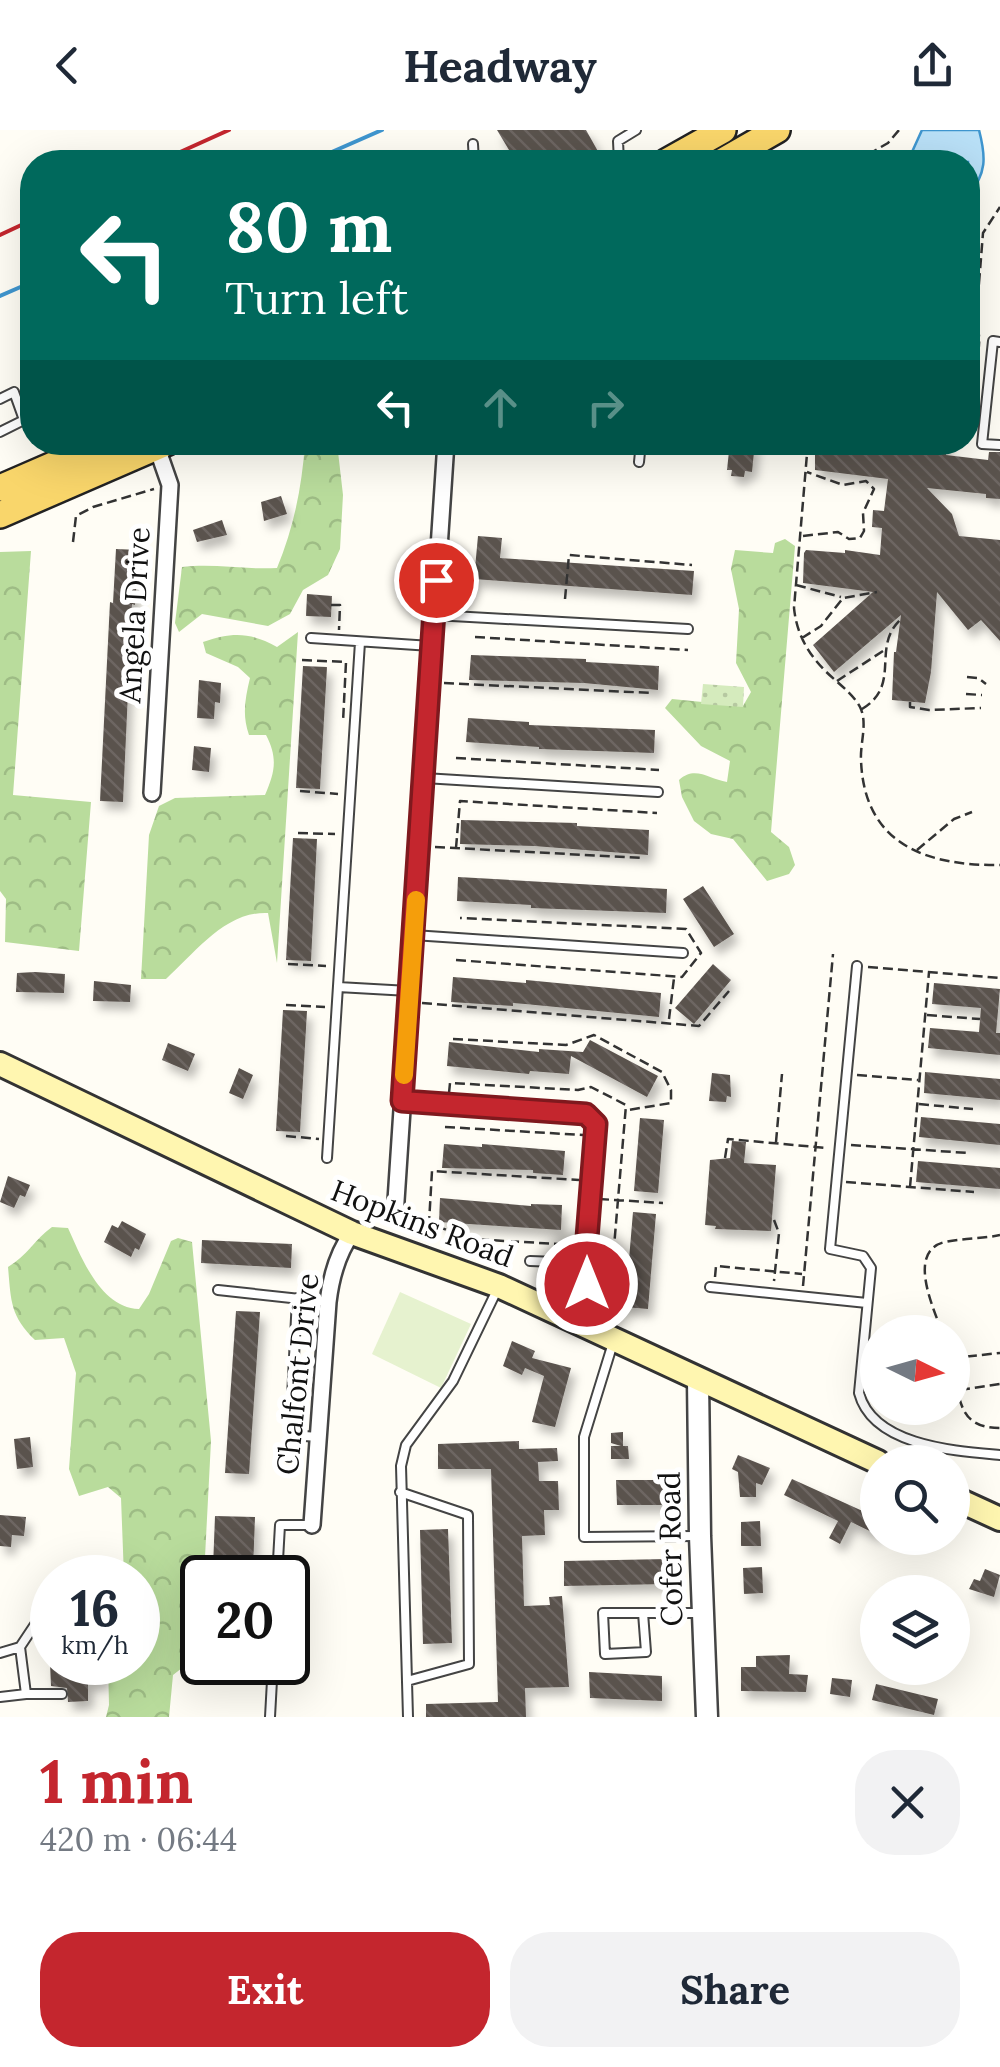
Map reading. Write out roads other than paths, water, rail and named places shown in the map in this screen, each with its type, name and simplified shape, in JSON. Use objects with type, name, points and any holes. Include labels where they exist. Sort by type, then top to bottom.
[{"type":"main road","points":[[687,150],[723,130]]},
{"type":"main road","points":[[742,150],[777,130]]},
{"type":"main road","points":[[0,488],[76,455]]},
{"type":"main road","points":[[0,516],[136,455]]},
{"type":"main road","name":"Hopkins Road","points":[[0,1064],[352,1233],[499,1286],[860,1454]]},
{"type":"main road","points":[[970,1505],[1000,1518]]},
{"type":"street","name":"Angela Drive","points":[[152,793],[170,486],[163,455]]},
{"type":"street","points":[[395,1216],[445,455]]},
{"type":"street","name":"Chalfont Drive","points":[[312,1525],[331,1278],[342,1246],[352,1233]]},
{"type":"street","name":"Cofer Road","points":[[698,1380],[707,1717]]},
{"type":"lane","points":[[618,150],[618,141],[636,130]]},
{"type":"lane","points":[[473,144],[473,150]]},
{"type":"lane","points":[[1000,342],[993,341],[982,444],[1000,445]]},
{"type":"lane","points":[[0,398],[14,392],[20,409]]},
{"type":"lane","points":[[639,462],[640,455]]},
{"type":"lane","points":[[434,615],[688,629]]},
{"type":"lane","points":[[311,638],[432,646]]},
{"type":"lane","points":[[327,1158],[360,642]]},
{"type":"lane","points":[[424,778],[658,792]]},
{"type":"lane","points":[[413,935],[683,953]]},
{"type":"lane","points":[[857,966],[830,1250],[862,1256],[871,1268],[859,1393],[863,1409],[875,1422],[941,1450],[1000,1456]]},
{"type":"lane","points":[[338,987],[410,992]]},
{"type":"lane","points":[[402,1101],[586,1114],[596,1124],[585,1263],[587,1284]]},
{"type":"lane","points":[[530,1261],[585,1263]]},
{"type":"lane","points":[[408,1717],[400,1492],[406,1445],[453,1381],[499,1286]]},
{"type":"lane","points":[[710,1287],[867,1303]]},
{"type":"lane","points":[[218,1290],[328,1302]]},
{"type":"lane","points":[[289,1457],[298,1298]]},
{"type":"lane","points":[[614,1338],[584,1437],[584,1537],[700,1536]]},
{"type":"lane","points":[[291,1435],[318,1438]]},
{"type":"lane","points":[[400,1492],[468,1515],[469,1664],[407,1682]]},
{"type":"lane","points":[[278,1555],[280,1525],[312,1525]]},
{"type":"lane","points":[[643,1613],[646,1652],[606,1654],[603,1613],[702,1612]]},
{"type":"lane","points":[[0,1652],[20,1647],[30,1633]]},
{"type":"lane","points":[[20,1647],[26,1694]]},
{"type":"lane","points":[[270,1717],[272,1685]]},
{"type":"lane","points":[[0,1697],[62,1694]]},
{"type":"water","points":[[922,130],[979,130],[983,148],[980,176],[980,150],[913,150]]},
{"type":"waterway","points":[[336,150],[382,130]]},
{"type":"waterway","points":[[0,296],[20,287]]},
{"type":"railway","points":[[185,150],[229,130]]},
{"type":"railway","points":[[0,235],[20,226]]}]
